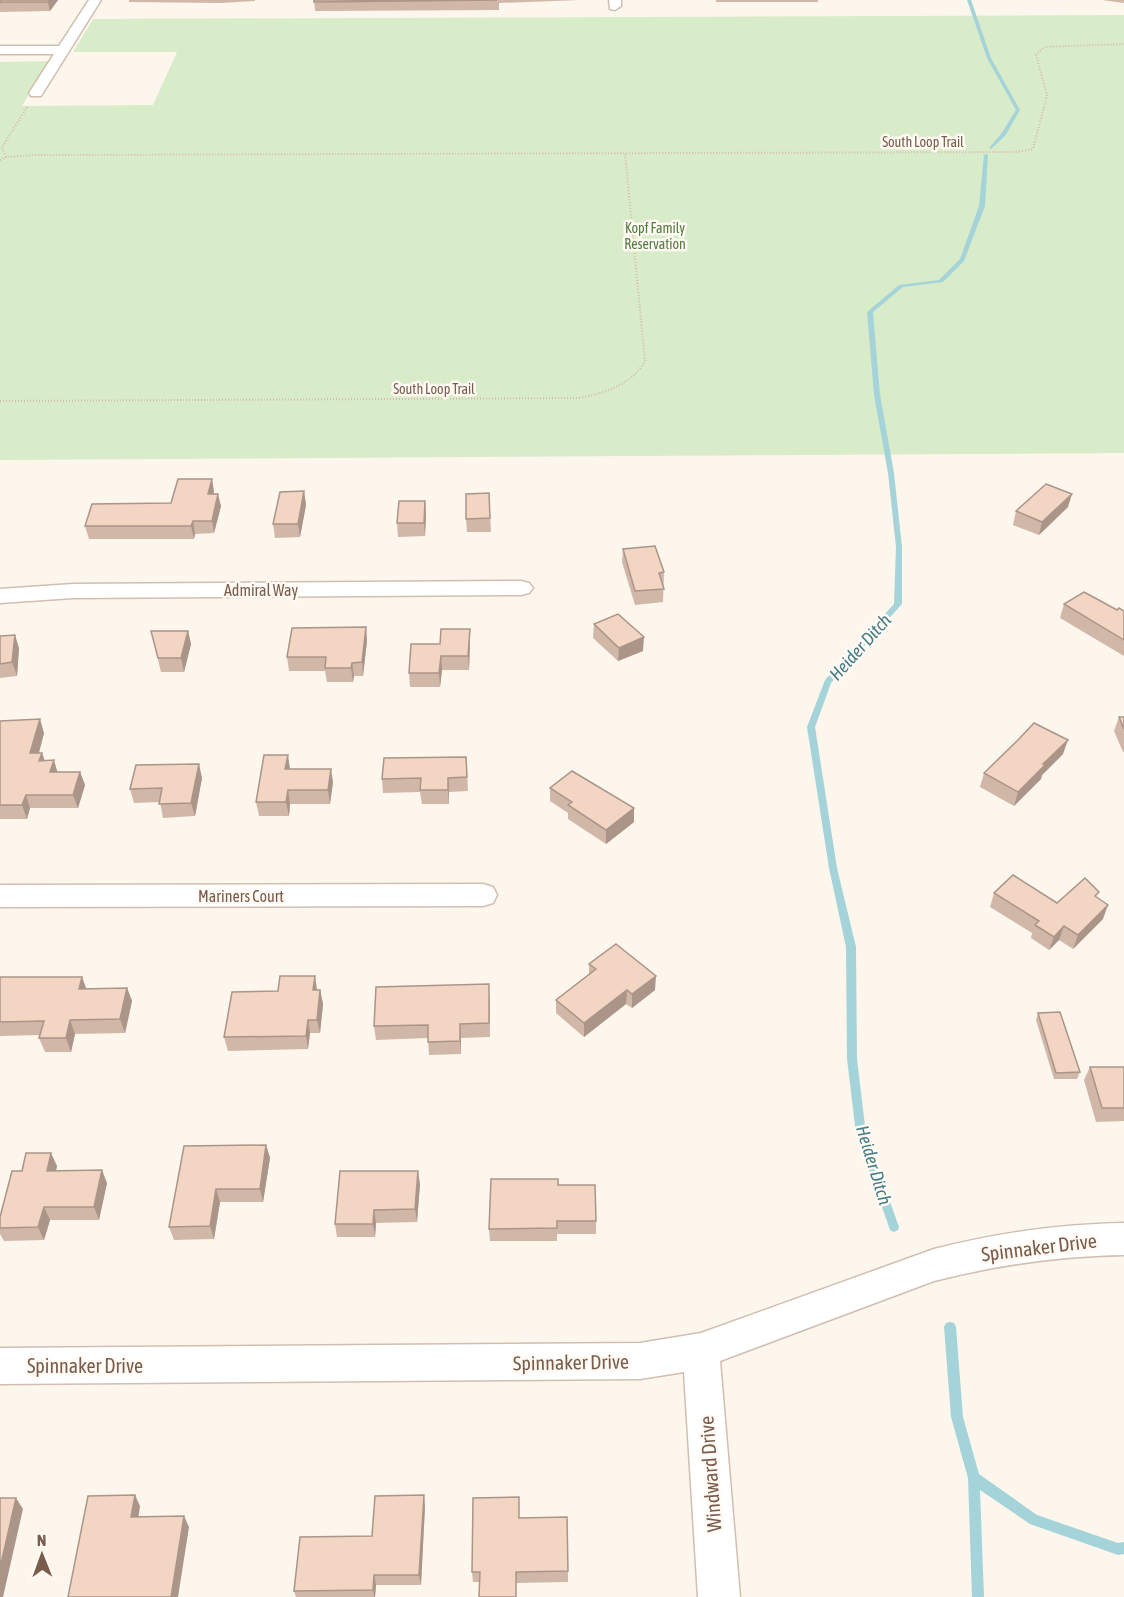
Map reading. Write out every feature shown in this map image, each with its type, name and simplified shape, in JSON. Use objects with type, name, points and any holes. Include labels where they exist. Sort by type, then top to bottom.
[{"type":"street","points":[[36,93],[95,0]]},
{"type":"street","points":[[0,50],[64,50]]},
{"type":"street","name":"Admiral Way","points":[[0,596],[73,591],[521,588]]},
{"type":"street","name":"Mariners Court","points":[[0,896],[483,895]]},
{"type":"street","name":"Spinnaker Drive","points":[[0,1366],[640,1361],[701,1351],[934,1264],[972,1254],[1039,1242],[1124,1239]]},
{"type":"street","name":"Windward Drive","points":[[701,1351],[719,1597]]},
{"type":"path","name":"South Loop Trail","points":[[0,160],[6,157],[45,154],[960,152],[1033,149],[1047,95],[1036,55],[1044,47],[1124,44]]},
{"type":"path","points":[[6,157],[2,147],[36,93]]},
{"type":"path","name":"South Loop Trail","points":[[0,401],[580,398],[613,391],[636,377],[645,362],[625,153]]},
{"type":"green space","name":"Kopf Family Reservation","points":[[1124,15],[1124,453],[0,460],[0,62],[49,61],[22,106],[153,105],[177,52],[73,52],[93,19]]},
{"type":"building","points":[[0,0],[50,0],[48,2],[0,2]]},
{"type":"building","points":[[314,0],[497,0],[314,2]]},
{"type":"building","points":[[178,479],[212,479],[208,494],[218,494],[212,521],[193,521],[191,526],[85,526],[92,504],[171,503]]},
{"type":"building","points":[[1046,484],[1072,494],[1042,522],[1016,511]]},
{"type":"building","points":[[304,491],[298,524],[273,524],[280,492]]},
{"type":"building","points":[[489,493],[490,518],[466,519],[466,494]]},
{"type":"building","points":[[399,501],[425,501],[424,523],[397,523]]},
{"type":"building","points":[[655,546],[664,572],[659,573],[664,589],[635,591],[623,549]]},
{"type":"building","points":[[1084,592],[1117,610],[1119,608],[1124,611],[1124,640],[1064,604]]},
{"type":"building","points":[[618,614],[644,637],[619,648],[594,624]]},
{"type":"building","points":[[366,627],[362,662],[352,663],[351,668],[325,668],[326,657],[287,657],[292,628]]},
{"type":"building","points":[[441,629],[470,629],[468,656],[441,656],[439,673],[409,673],[411,644],[440,644]]},
{"type":"building","points":[[151,631],[188,631],[181,658],[158,658]]},
{"type":"building","points":[[15,635],[12,662],[0,664],[0,636]]},
{"type":"building","points":[[1119,717],[1124,717],[1124,729]]},
{"type":"building","points":[[40,719],[30,753],[42,753],[39,761],[54,760],[50,772],[80,772],[73,795],[26,795],[22,805],[0,805],[0,721]]},
{"type":"building","points":[[1034,723],[1068,740],[1018,792],[984,773]]},
{"type":"building","points":[[264,755],[288,755],[285,769],[331,769],[328,790],[288,790],[286,802],[256,802]]},
{"type":"building","points":[[466,757],[467,777],[448,778],[448,790],[420,790],[421,778],[382,779],[384,758]]},
{"type":"building","points":[[199,764],[191,803],[159,804],[162,788],[130,789],[136,765]]},
{"type":"building","points":[[572,771],[634,808],[606,830],[568,805],[572,802],[550,788]]},
{"type":"building","points":[[1013,875],[1057,903],[1085,878],[1099,892],[1095,896],[1108,905],[1078,935],[1064,926],[1054,937],[1035,925],[1039,921],[994,893]]},
{"type":"building","points":[[616,944],[656,976],[632,994],[627,990],[584,1023],[556,1000],[596,969],[589,964]]},
{"type":"building","points":[[280,976],[315,976],[313,990],[320,990],[317,1020],[308,1020],[306,1036],[224,1037],[232,992],[278,991]]},
{"type":"building","points":[[0,977],[82,977],[79,989],[127,988],[120,1019],[70,1020],[66,1038],[39,1038],[44,1021],[0,1022]]},
{"type":"building","points":[[489,984],[489,1023],[460,1024],[460,1041],[428,1042],[428,1025],[374,1026],[376,987]]},
{"type":"building","points":[[1060,1012],[1080,1072],[1056,1073],[1038,1013]]},
{"type":"building","points":[[1090,1067],[1124,1067],[1124,1108],[1102,1108]]},
{"type":"building","points":[[266,1145],[260,1189],[216,1189],[210,1226],[169,1227],[184,1146]]},
{"type":"building","points":[[26,1153],[51,1153],[47,1171],[102,1170],[94,1207],[44,1207],[38,1227],[0,1228],[0,1217],[12,1171],[22,1171]]},
{"type":"building","points":[[340,1171],[418,1171],[415,1209],[374,1210],[373,1224],[335,1224]]},
{"type":"building","points":[[491,1179],[558,1179],[558,1185],[595,1185],[596,1221],[557,1221],[557,1228],[489,1229]]},
{"type":"building","points":[[135,1495],[131,1517],[184,1516],[171,1597],[68,1597],[88,1496]]},
{"type":"building","points":[[424,1495],[419,1575],[374,1575],[373,1590],[294,1591],[300,1537],[372,1536],[375,1496]]},
{"type":"building","points":[[519,1497],[519,1518],[567,1517],[568,1571],[516,1572],[516,1597],[479,1597],[480,1572],[472,1572],[473,1498]]},
{"type":"building","points":[[0,1498],[16,1498],[0,1568]]},
{"type":"waterway","name":"Heider Ditch","points":[[969,0],[989,58],[1018,110],[1003,135],[991,148]]},
{"type":"waterway","name":"Heider Ditch","points":[[894,1227],[861,1134],[852,1059],[851,947],[833,868],[811,727],[828,682],[898,604],[899,547],[891,473],[877,395],[870,312],[901,286],[941,281],[962,260],[982,206],[986,155]]},
{"type":"waterway","name":"Heider Ditch","points":[[950,1327],[957,1417],[974,1478]]},
{"type":"waterway","name":"Heider Ditch","points":[[974,1478],[1034,1520],[1118,1549],[1124,1548]]},
{"type":"waterway","points":[[974,1478],[978,1597]]}]
